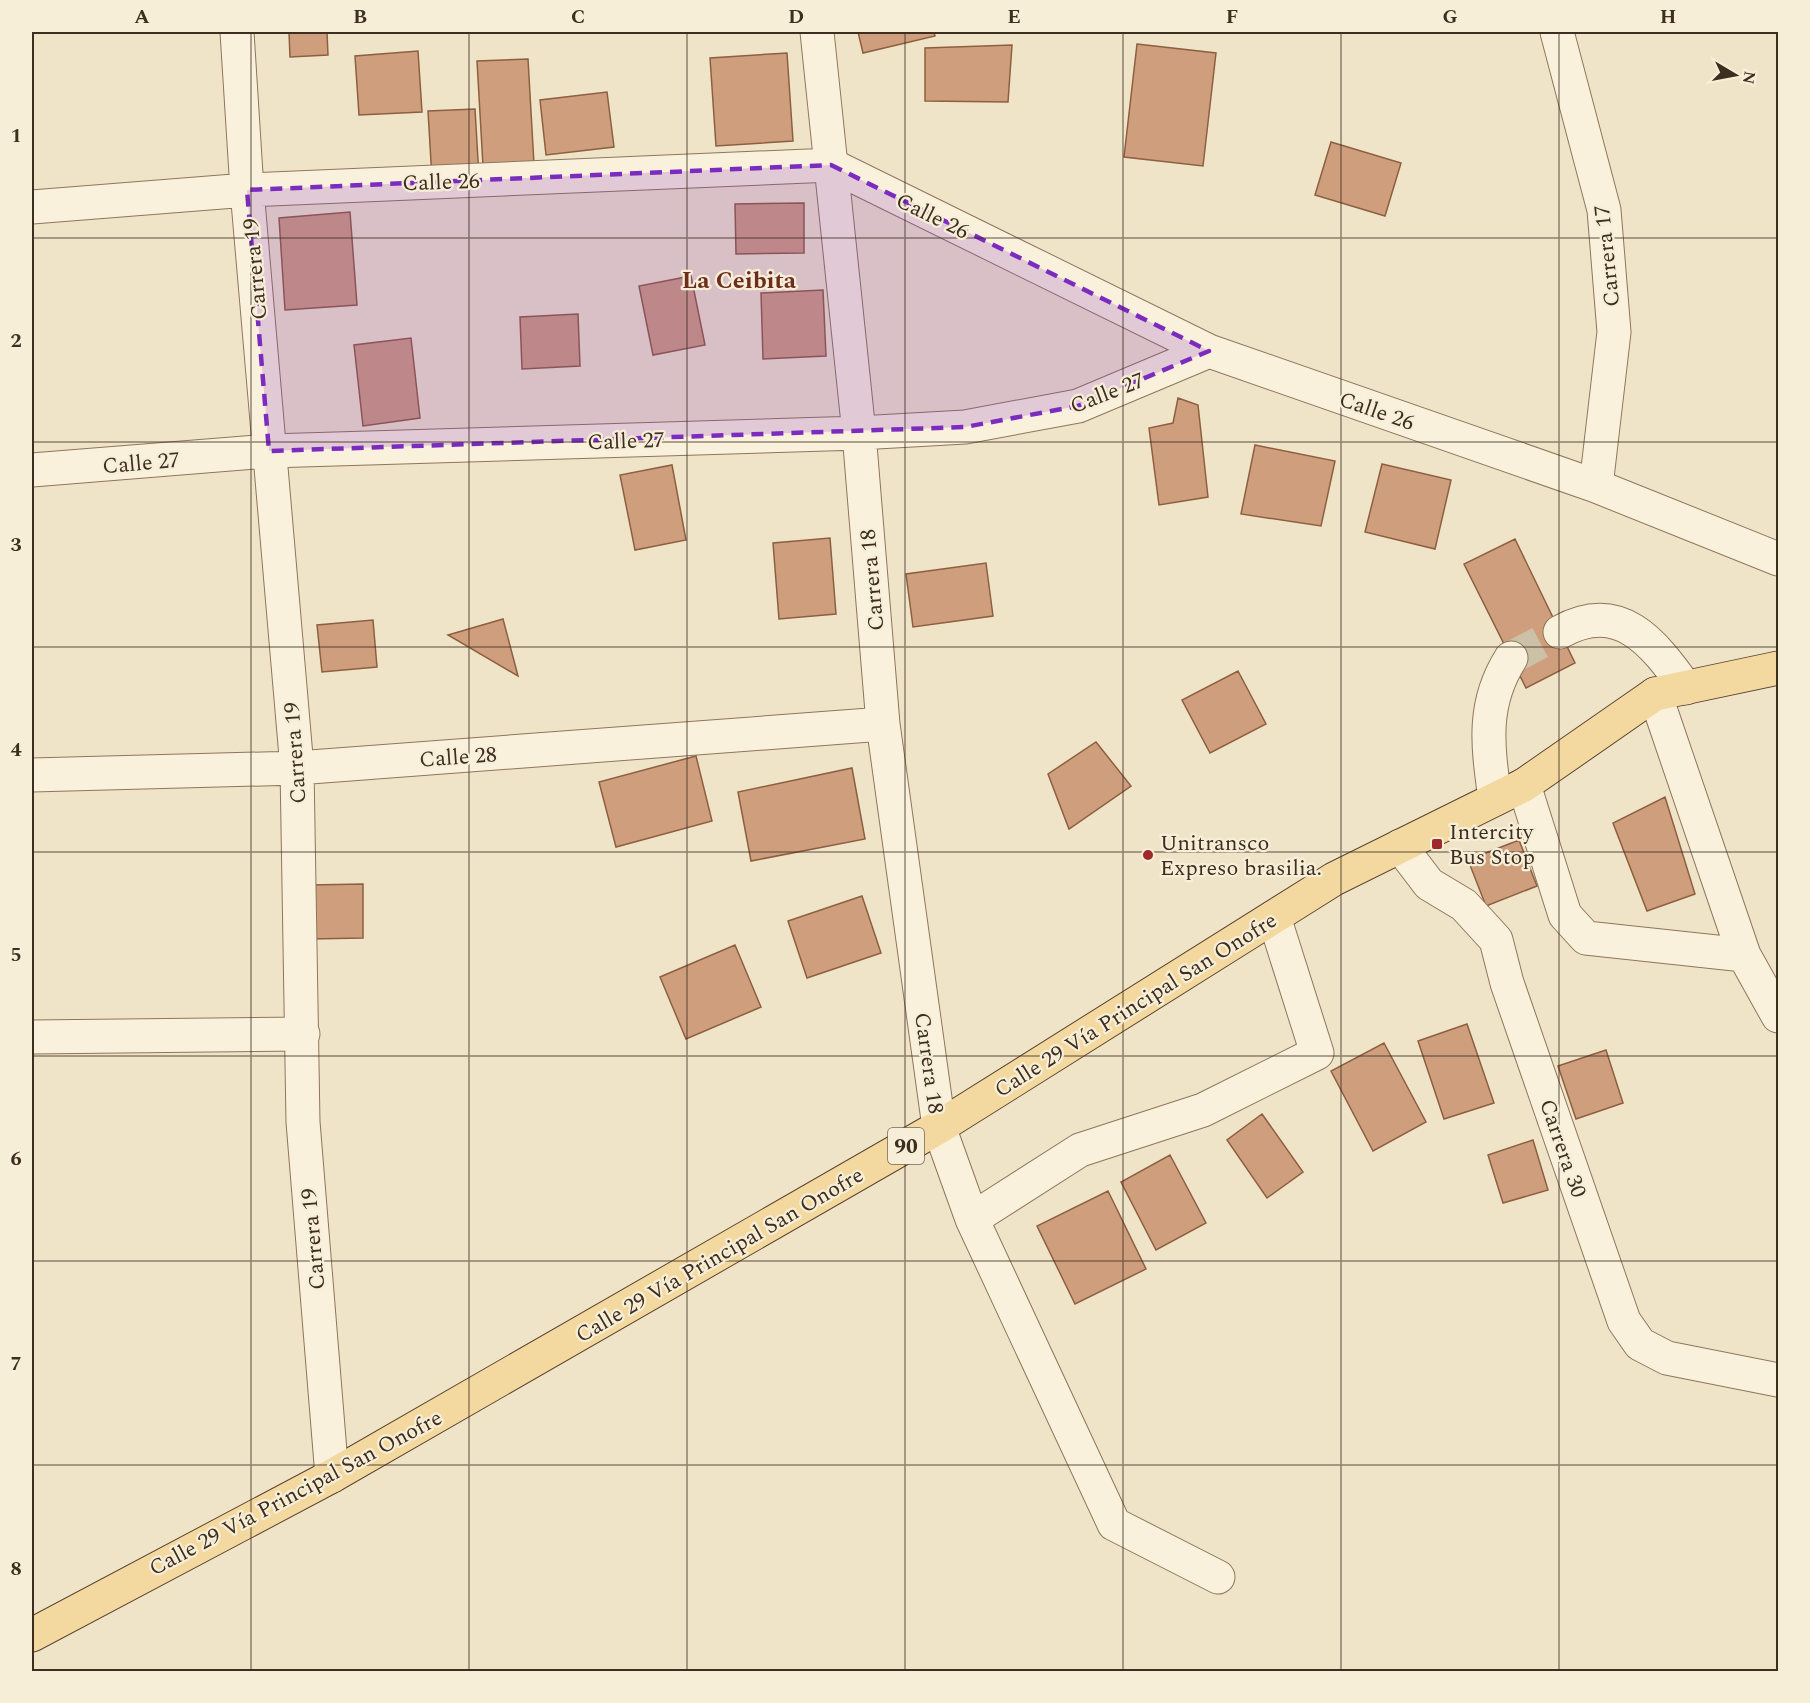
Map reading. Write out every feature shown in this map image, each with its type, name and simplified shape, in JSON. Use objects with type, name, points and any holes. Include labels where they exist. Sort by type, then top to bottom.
[{"type":"main road","name":"Calle 29 Vía Principal San Onofre","points":[[32,1635],[332,1476],[939,1127],[1334,879],[1524,785],[1670,691],[1779,668]]},
{"type":"street","name":"Carrera 19","points":[[237,32],[269,451],[297,768],[303,1122],[332,1476]]},
{"type":"street","name":"Carrera 18","points":[[817,32],[859,433],[883,724],[939,1127],[972,1219],[1114,1524],[1218,1577]]},
{"type":"street","name":"Carrera 17","points":[[1557,32],[1604,210],[1614,332],[1596,486]]},
{"type":"street","name":"Calle 26","points":[[32,207],[248,190],[831,165],[1209,351],[1596,486],[1779,559]]},
{"type":"street","name":"Calle 27","points":[[32,470],[269,451],[859,433],[965,427],[1078,406],[1209,351]]},
{"type":"street","points":[[1560,632],[1579,622],[1598,619],[1623,624],[1658,649],[1744,955],[1779,1016]]},
{"type":"street","points":[[1495,799],[1487,744],[1499,677],[1511,658]]},
{"type":"street","name":"Calle 28","points":[[32,775],[297,768],[883,724]]},
{"type":"street","points":[[1524,785],[1565,915],[1586,938],[1744,955]]},
{"type":"street","name":"Carrera 30","points":[[1400,846],[1429,884],[1464,905],[1496,940],[1506,984],[1624,1321],[1640,1344],[1667,1358],[1779,1380]]},
{"type":"street","points":[[972,1219],[1080,1150],[1203,1110],[1317,1053],[1274,917]]},
{"type":"street","points":[[32,1037],[303,1034]]},
{"type":"highlighted area","points":[[831,165],[1209,351],[1078,406],[965,427],[269,451],[247,190]]},
{"type":"building","points":[[289,32],[327,32],[328,55],[290,57]]},
{"type":"building","points":[[858,32],[934,32],[935,36],[863,53]]},
{"type":"building","points":[[1137,44],[1216,53],[1203,166],[1124,157]]},
{"type":"building","points":[[1012,45],[1008,102],[925,101],[925,48]]},
{"type":"building","points":[[418,51],[422,112],[359,115],[355,56]]},
{"type":"building","points":[[787,53],[793,141],[716,146],[710,58]]},
{"type":"building","points":[[528,59],[534,164],[483,166],[477,61]]},
{"type":"building","points":[[607,92],[614,147],[546,155],[540,100]]},
{"type":"building","points":[[475,109],[479,177],[432,179],[428,111]]},
{"type":"building","points":[[1331,142],[1401,163],[1385,216],[1315,195]]},
{"type":"building","points":[[804,203],[804,253],[736,254],[735,204]]},
{"type":"building","points":[[350,212],[357,305],[285,310],[279,218]]},
{"type":"building","points":[[691,276],[705,345],[653,355],[639,286]]},
{"type":"building","points":[[823,290],[826,356],[763,359],[761,293]]},
{"type":"building","points":[[578,314],[580,366],[522,369],[520,317]]},
{"type":"building","points":[[411,338],[420,418],[363,426],[354,345]]},
{"type":"building","points":[[1178,398],[1198,405],[1208,497],[1159,505],[1149,428],[1173,423]]},
{"type":"building","points":[[1255,445],[1335,461],[1321,526],[1241,514]]},
{"type":"building","points":[[1382,464],[1451,480],[1435,549],[1365,532]]},
{"type":"building","points":[[672,465],[686,540],[635,550],[620,475]]},
{"type":"building","points":[[830,538],[836,614],[779,619],[773,543]]},
{"type":"building","points":[[1515,539],[1575,663],[1526,688],[1464,564]]},
{"type":"building","points":[[986,563],[993,616],[913,627],[906,574]]},
{"type":"building","points":[[503,619],[518,676],[448,635]]},
{"type":"building","points":[[373,620],[377,667],[322,672],[317,625]]},
{"type":"building","points":[[1238,671],[1266,724],[1210,753],[1182,700]]},
{"type":"building","points":[[1096,742],[1131,786],[1069,829],[1048,774]]},
{"type":"building","points":[[696,756],[712,821],[616,847],[599,782]]},
{"type":"building","points":[[852,768],[865,839],[751,861],[738,792]]},
{"type":"building","points":[[1665,797],[1695,894],[1647,911],[1613,823]]},
{"type":"building","points":[[1519,840],[1537,886],[1486,906],[1468,860]]},
{"type":"building","points":[[363,884],[363,938],[311,939],[310,885]]},
{"type":"building","points":[[862,896],[881,953],[807,978],[788,921]]},
{"type":"building","points":[[735,945],[761,1007],[686,1039],[660,977]]},
{"type":"building","points":[[1467,1024],[1494,1103],[1444,1119],[1418,1041]]},
{"type":"building","points":[[1384,1043],[1426,1122],[1373,1151],[1331,1071]]},
{"type":"building","points":[[1606,1050],[1623,1103],[1576,1119],[1558,1066]]},
{"type":"building","points":[[1262,1114],[1303,1172],[1267,1198],[1227,1140]]},
{"type":"building","points":[[1533,1140],[1548,1190],[1503,1203],[1488,1155]]},
{"type":"building","points":[[1170,1155],[1206,1223],[1156,1250],[1121,1182]]},
{"type":"building","points":[[1108,1191],[1146,1269],[1075,1304],[1037,1226]]},
{"type":"tunnel","points":[[1511,658],[1560,632]]},
{"type":"place","name":"Intercity Bus Stop","points":[[1437,844]]},
{"type":"place","name":"Unitransco Expreso brasilia.","points":[[1148,855]]},
{"type":"district","name":"La Ceibita","points":[[739,280]]}]
